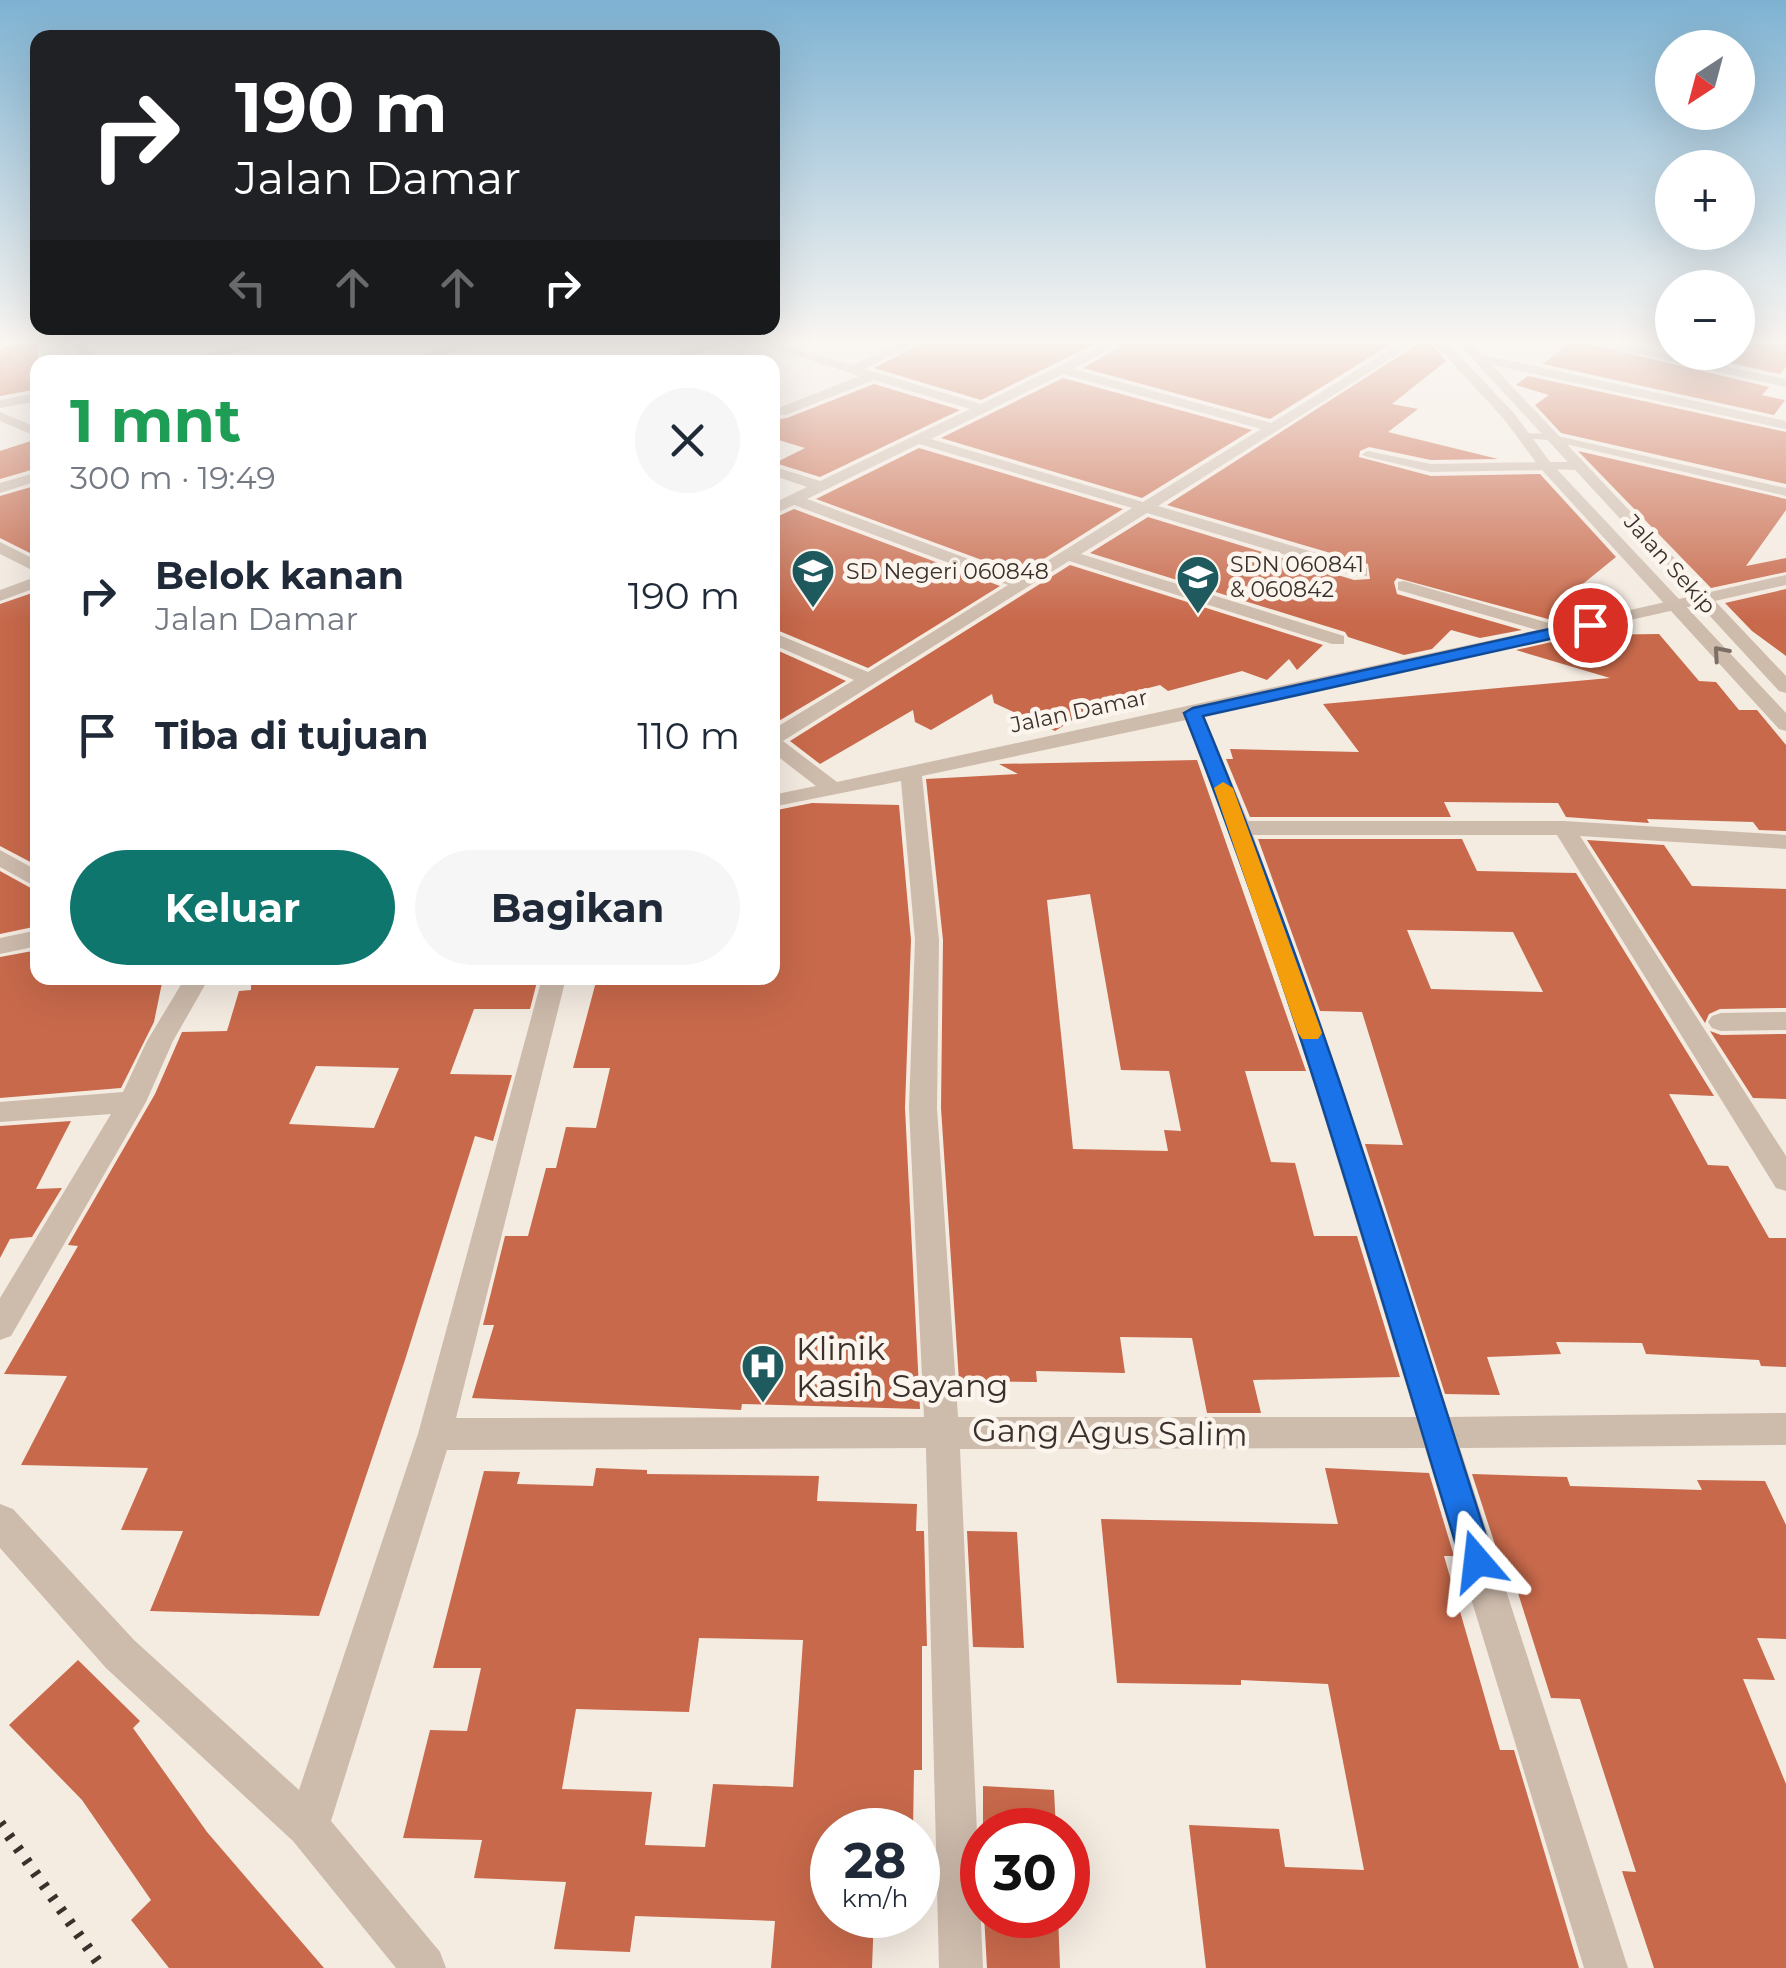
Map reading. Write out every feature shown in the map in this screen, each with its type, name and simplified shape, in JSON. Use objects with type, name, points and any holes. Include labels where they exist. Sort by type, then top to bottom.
[{"type":"street","points":[[780,507],[925,436]]},
{"type":"street","points":[[780,735],[1255,436]]},
{"type":"street","name":"Jalan Sekip","points":[[1525,436],[1546,466],[1786,725]]},
{"type":"street","name":"Jalan Sekip","points":[[1549,437],[1786,686]]},
{"type":"street","points":[[916,440],[1361,572]]},
{"type":"street","points":[[1546,466],[1577,466]]},
{"type":"street","points":[[780,473],[822,487]]},
{"type":"street","points":[[0,488],[30,479]]},
{"type":"street","points":[[795,500],[1022,584]]},
{"type":"street","points":[[0,546],[30,563]]},
{"type":"street","points":[[1066,555],[1338,640]]},
{"type":"street","name":"Jalan Damar","points":[[780,799],[1193,713],[1786,580]]},
{"type":"street","points":[[0,596],[30,585]]},
{"type":"street","points":[[1404,586],[1560,632]]},
{"type":"street","points":[[780,640],[869,679]]},
{"type":"street","points":[[1193,713],[1240,828],[1329,1088],[1606,1968]]},
{"type":"street","points":[[780,746],[832,788]]},
{"type":"street","points":[[911,772],[927,940],[923,1108],[942,1430],[962,1968]]},
{"type":"street","points":[[1240,828],[1564,828],[1786,842]]},
{"type":"street","points":[[1564,828],[1786,1180]]},
{"type":"street","points":[[0,857],[30,876]]},
{"type":"street","points":[[0,946],[30,940]]},
{"type":"street","points":[[0,1326],[132,1102],[193,985]]},
{"type":"street","points":[[308,1826],[435,1434],[552,985]]},
{"type":"street","points":[[1721,1022],[1786,1021]]},
{"type":"street","points":[[0,1112],[132,1102]]},
{"type":"street","name":"Gang Agus Salim","points":[[435,1434],[942,1430],[1438,1435],[1786,1429]]},
{"type":"street","points":[[0,1521],[120,1654],[308,1826],[424,1968]]},
{"type":"lane","points":[[1525,436],[1549,437],[1786,492]]},
{"type":"lane","points":[[1368,454],[1419,467],[1546,466]]},
{"type":"building","points":[[780,436],[906,436],[820,477],[780,465],[780,460],[805,448],[780,440]]},
{"type":"building","points":[[945,436],[1243,436],[1142,498],[941,438]]},
{"type":"building","points":[[1275,436],[1404,436],[1498,459],[1431,460],[1369,447],[1360,451],[1359,457],[1431,476],[1540,474],[1616,557],[1563,600],[1587,607],[1578,618],[1559,622],[1397,578],[1397,594],[1522,630],[1480,638],[1451,630],[1432,649],[1404,655],[1348,637],[1345,632],[1090,553],[1148,517],[1354,580],[1370,579],[1368,564],[1167,505]]},
{"type":"building","points":[[1574,436],[1786,436],[1786,484]]},
{"type":"building","points":[[30,441],[30,470],[0,479],[0,451]]},
{"type":"building","points":[[919,448],[1123,509],[1020,574],[816,499]]},
{"type":"building","points":[[1578,451],[1786,499],[1786,510],[1746,566],[1786,558],[1786,572],[1711,588]]},
{"type":"building","points":[[30,487],[30,553],[0,538],[0,496]]},
{"type":"building","points":[[794,509],[1000,586],[868,668],[780,631],[780,515]]},
{"type":"building","points":[[1070,565],[1323,645],[1297,670],[1289,659],[1267,680],[1242,671],[1168,691],[1160,685],[1106,699],[1055,731],[994,703],[992,694],[931,730],[915,722],[913,710],[820,764],[790,741]]},
{"type":"building","points":[[1786,589],[1786,656],[1752,631],[1725,603]]},
{"type":"building","points":[[30,594],[30,862],[0,846],[0,604]]},
{"type":"building","points":[[1659,634],[1699,681],[1716,682],[1739,710],[1757,710],[1786,745],[1786,831],[1759,830],[1753,822],[1647,819],[1649,823],[1566,817],[1558,803],[1444,802],[1451,817],[1250,817],[1226,759],[1233,759],[1230,749],[1359,752],[1323,704],[1610,678],[1516,650],[1583,635]]},
{"type":"building","points":[[780,652],[846,681],[780,720]]},
{"type":"building","points":[[1197,760],[1306,1071],[1245,1071],[1271,1162],[1295,1163],[1314,1236],[1357,1236],[1400,1377],[1253,1380],[1261,1413],[1207,1413],[1192,1338],[1120,1337],[1125,1373],[1036,1371],[1037,1382],[959,1381],[941,1108],[943,940],[926,779],[1018,774],[999,764]],"holes":[[[1090,894],[1121,1070],[1169,1071],[1181,1131],[1164,1130],[1168,1151],[1073,1149],[1047,900]]]},
{"type":"building","points":[[812,803],[899,805],[911,940],[905,1108],[920,1409],[742,1404],[741,1410],[472,1398],[494,1325],[483,1325],[505,1236],[528,1236],[546,1168],[556,1168],[566,1127],[596,1128],[610,1068],[573,1068],[595,985],[780,985],[780,809]]},
{"type":"building","points":[[1258,839],[1462,839],[1477,871],[1576,873],[1714,1096],[1669,1094],[1708,1165],[1728,1166],[1769,1238],[1786,1238],[1786,1367],[1761,1366],[1759,1360],[1646,1354],[1642,1343],[1556,1342],[1561,1354],[1487,1357],[1500,1395],[1445,1394],[1365,1144],[1403,1145],[1362,1012],[1320,1011]],"holes":[[[1407,930],[1513,932],[1543,992],[1431,989]]]},
{"type":"building","points":[[1587,840],[1664,845],[1692,886],[1786,889],[1786,1008],[1720,1009],[1709,1014],[1705,1023]]},
{"type":"building","points":[[0,871],[30,888],[30,928],[0,934]]},
{"type":"building","points":[[30,951],[30,985],[162,985],[154,1022],[121,1088],[0,1098],[0,957]]},
{"type":"building","points":[[251,985],[536,985],[530,1009],[474,1009],[450,1074],[512,1075],[493,1141],[475,1136],[319,1616],[150,1611],[183,1531],[121,1530],[148,1468],[21,1465],[67,1376],[4,1374],[78,1246],[68,1245],[155,1094],[182,1032],[227,1031],[239,991],[251,990]],"holes":[[[316,1066],[399,1068],[374,1128],[289,1124]]]},
{"type":"building","points":[[1710,1031],[1721,1035],[1786,1034],[1786,1099],[1753,1098]]},
{"type":"building","points":[[71,1121],[36,1189],[62,1188],[32,1237],[10,1239],[0,1258],[0,1126]]},
{"type":"building","points":[[596,1468],[647,1470],[647,1474],[819,1476],[817,1501],[917,1504],[916,1531],[924,1531],[927,1646],[922,1646],[922,1770],[914,1770],[913,1808],[810,1808],[810,1938],[873,1938],[872,1968],[771,1968],[775,1921],[635,1916],[630,1952],[554,1949],[566,1882],[474,1878],[482,1840],[403,1838],[430,1730],[467,1731],[481,1668],[433,1668],[484,1471],[520,1472],[517,1484],[593,1486]],"holes":[[[699,1638],[803,1640],[793,1787],[713,1784],[705,1847],[645,1845],[652,1792],[562,1789],[576,1709],[689,1712]]]},
{"type":"building","points":[[1325,1468],[1429,1473],[1454,1556],[1444,1556],[1500,1750],[1514,1750],[1579,1968],[1206,1968],[1189,1825],[1279,1829],[1285,1867],[1364,1870],[1328,1684],[1241,1680],[1241,1685],[1117,1683],[1101,1519],[1338,1524]]},
{"type":"building","points":[[1472,1474],[1567,1477],[1570,1486],[1702,1490],[1697,1480],[1765,1481],[1786,1525],[1786,1639],[1757,1638],[1775,1680],[1743,1679],[1786,1784],[1786,1968],[1654,1968],[1622,1871],[1636,1872],[1580,1699],[1551,1698],[1507,1558],[1499,1557]]},
{"type":"building","points":[[967,1531],[1017,1532],[1024,1648],[973,1647]]},
{"type":"building","points":[[78,1660],[140,1721],[133,1728],[207,1832],[324,1968],[169,1968],[131,1920],[151,1900],[82,1800],[9,1725]]},
{"type":"building","points":[[983,1786],[1054,1790],[1055,1808],[983,1808]]},
{"type":"building","points":[[985,1938],[1059,1938],[1060,1968],[987,1968]]},
{"type":"railway","points":[[0,1823],[102,1968]]},
{"type":"slow traffic","points":[[1223,788],[1310,1033]]},
{"type":"place","name":"SD Negeri 060848","points":[[813,609]]},
{"type":"place","name":"SDN 060841 & 060842","points":[[1198,615]]},
{"type":"place","name":"Klinik Kasih Sayang","points":[[763,1404]]},
{"type":"route","points":[[1477,1561],[1329,1088],[1240,828],[1193,713],[1590,625]]}]
